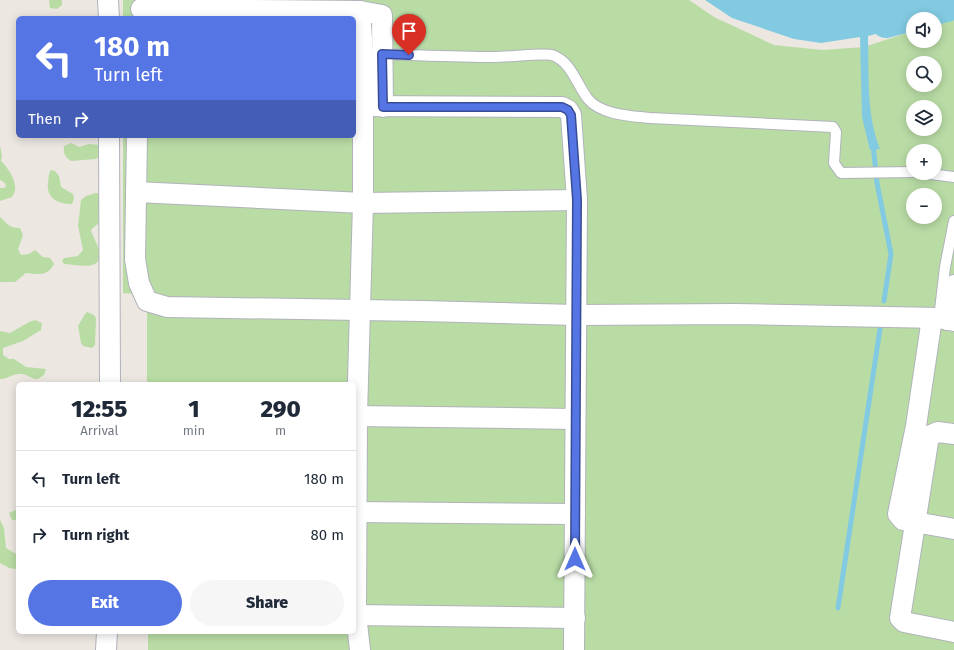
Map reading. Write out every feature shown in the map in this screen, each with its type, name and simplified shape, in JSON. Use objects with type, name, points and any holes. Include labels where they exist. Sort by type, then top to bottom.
[{"type":"street","points":[[108,0],[108,16]]},
{"type":"street","points":[[140,9],[360,11],[382,15],[383,107]]},
{"type":"street","points":[[360,11],[363,53],[358,106],[363,203],[361,310],[356,416],[356,512],[575,514]]},
{"type":"street","points":[[358,106],[562,107],[568,110],[571,115],[577,200],[574,650]]},
{"type":"street","points":[[109,138],[110,382]]},
{"type":"street","points":[[137,138],[135,259],[139,284],[147,301],[167,307],[576,315],[735,314],[943,319]]},
{"type":"street","points":[[136,192],[363,203],[577,200]]},
{"type":"street","points":[[954,285],[943,319],[916,426],[898,514],[903,520],[954,529]]},
{"type":"street","points":[[356,416],[575,419]]},
{"type":"street","points":[[954,434],[938,432],[929,436],[900,618],[904,622],[954,632]]},
{"type":"street","points":[[356,615],[575,618]]},
{"type":"street","points":[[356,622],[360,650]]},
{"type":"street","points":[[106,650],[107,634]]},
{"type":"lane","points":[[363,53],[494,57],[552,55],[566,65],[575,75],[588,100],[606,111],[625,116],[719,123],[834,127],[836,132],[834,163],[841,173],[906,172]]},
{"type":"lane","points":[[942,175],[954,177]]},
{"type":"lane","points":[[943,319],[945,267],[954,221]]},
{"type":"green space","points":[[49,0],[62,0],[62,5],[57,9],[50,8]]},
{"type":"green space","points":[[123,0],[689,0],[714,17],[774,45],[822,50],[864,47],[906,33],[906,48],[942,48],[942,23],[954,19],[954,650],[148,650],[148,634],[356,634],[356,382],[147,382],[147,295],[123,293],[123,138],[356,138],[356,16],[123,16]]},
{"type":"green space","points":[[71,143],[79,147],[89,144],[100,145],[102,154],[96,159],[71,161],[64,153],[64,146]]},
{"type":"green space","points":[[0,145],[2,156],[1,161],[13,178],[15,188],[12,197],[0,201],[0,188],[4,188],[6,186],[5,183],[0,180]]},
{"type":"green space","points":[[51,170],[55,171],[59,176],[61,187],[73,194],[74,198],[72,204],[62,203],[51,196],[48,188],[48,182]]},
{"type":"green space","points":[[96,193],[100,194],[106,216],[91,230],[99,251],[99,258],[93,265],[81,266],[64,264],[62,261],[64,258],[78,256],[83,250],[78,226],[81,200],[86,196]]},
{"type":"green space","points":[[0,217],[10,226],[20,228],[23,235],[18,249],[21,255],[29,254],[35,250],[43,257],[50,258],[54,264],[48,271],[42,274],[26,273],[15,282],[0,282]]},
{"type":"green space","points":[[87,312],[94,315],[96,318],[95,345],[92,348],[83,346],[81,343],[78,326]]},
{"type":"green space","points":[[35,320],[42,323],[41,330],[23,341],[3,348],[3,355],[9,359],[14,359],[26,367],[46,369],[44,375],[38,379],[17,374],[0,379],[0,331],[10,333]]},
{"type":"green space","points":[[16,510],[16,520],[12,520],[9,513]]},
{"type":"green space","points":[[0,520],[4,528],[6,548],[16,554],[16,569],[9,568],[0,563]]},
{"type":"water","points":[[705,0],[928,0],[926,12],[906,12],[906,26],[868,36],[870,108],[872,122],[880,149],[870,150],[862,117],[860,37],[821,43],[794,39],[732,18]]},
{"type":"water","points":[[935,0],[954,0],[954,12],[942,14],[942,12],[934,12]]},
{"type":"waterway","points":[[886,23],[954,5]]},
{"type":"waterway","points":[[873,144],[877,183],[891,254],[884,301]]},
{"type":"waterway","points":[[838,608],[880,329]]},
{"type":"route","points":[[409,55],[382,54],[383,107],[562,107],[568,110],[571,115],[577,200],[575,559]]}]
